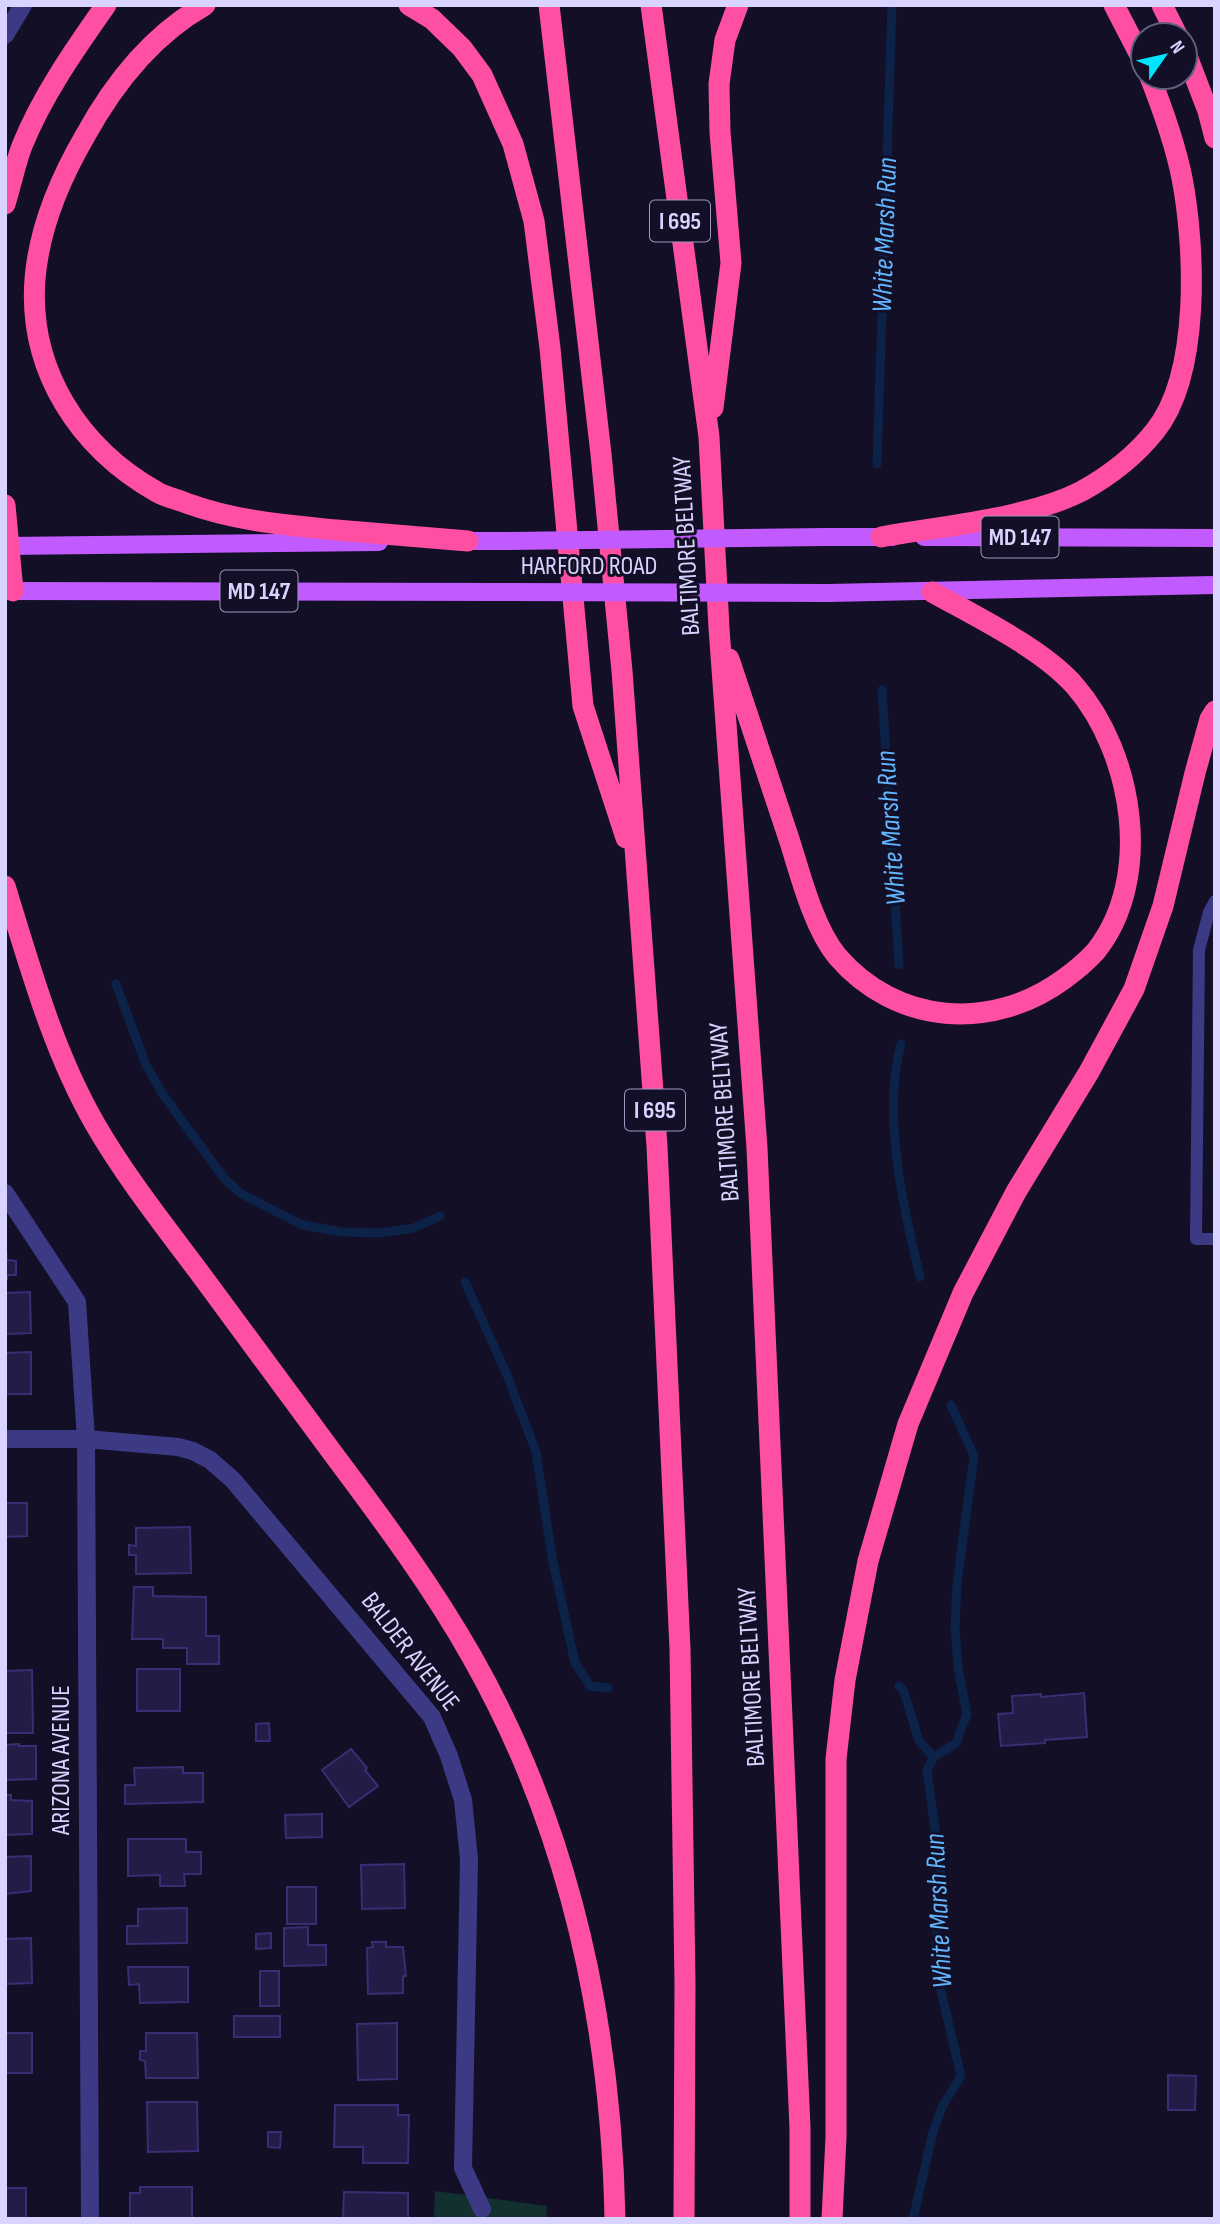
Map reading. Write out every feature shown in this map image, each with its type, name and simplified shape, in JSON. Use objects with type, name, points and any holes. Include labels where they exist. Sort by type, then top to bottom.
[{"type":"highway","points":[[5,204],[22,147],[38,114],[76,49],[106,5]]},
{"type":"highway","points":[[205,5],[167,31],[136,61],[104,101],[71,161],[54,199],[41,242],[35,280],[41,352],[56,389],[81,430],[111,460],[158,493],[213,513],[275,524],[468,541]]},
{"type":"highway","points":[[410,5],[432,19],[461,48],[482,75],[513,144],[534,221],[552,361],[583,706],[638,872]]},
{"type":"highway","name":"I 695","points":[[549,5],[601,454],[638,872],[657,1146],[680,1649],[685,1983],[684,2219]]},
{"type":"highway","name":"BALTIMORE BELTWAY","points":[[651,5],[709,438],[719,628],[757,1147],[799,2101],[800,2219]]},
{"type":"highway","points":[[709,438],[731,263],[719,84],[725,40],[738,5]]},
{"type":"highway","points":[[1114,5],[1129,34]]},
{"type":"highway","points":[[1162,5],[1170,21]]},
{"type":"highway","points":[[1199,88],[1215,138]]},
{"type":"highway","points":[[881,537],[1035,510],[1080,492],[1112,473],[1157,430],[1174,396],[1185,359],[1191,323],[1191,282],[1182,178],[1166,118],[1155,91]]},
{"type":"highway","points":[[5,505],[9,591]]},
{"type":"highway","points":[[719,628],[812,911],[835,954],[853,972],[879,991],[904,1004],[961,1015],[984,1014],[1014,1006],[1045,993],[1095,952],[1110,930],[1127,878],[1131,839],[1128,801],[1117,759],[1099,722],[1074,685],[1042,658],[1007,635],[932,592]]},
{"type":"highway","points":[[832,2219],[836,2137],[836,1759],[845,1680],[868,1561],[908,1424],[963,1293],[1016,1192],[1089,1072],[1133,989],[1163,906],[1195,773],[1210,719],[1215,711]]},
{"type":"highway","points":[[5,886],[38,992],[67,1070],[95,1125],[139,1191],[413,1563],[472,1657],[509,1731],[544,1812],[571,1897],[590,1975],[600,2025],[611,2118],[615,2219]]},
{"type":"main road","name":"HARFORD ROAD","points":[[8,545],[825,537],[1215,538]]},
{"type":"main road","name":"HARFORD ROAD","points":[[9,591],[828,593],[1215,585]]},
{"type":"street","points":[[5,35],[23,5]]},
{"type":"street","name":"ARIZONA AVENUE","points":[[5,1193],[77,1302],[86,1439],[90,2219]]},
{"type":"street","name":"BALDER AVENUE","points":[[5,1439],[86,1439],[178,1447],[210,1460],[233,1480],[432,1717],[449,1756],[463,1800],[469,1859],[463,2168],[482,2209]]},
{"type":"lane","points":[[1215,901],[1209,912],[1199,950],[1196,1239],[1215,1239]]},
{"type":"green space","points":[[435,2191],[547,2206],[546,2219],[434,2219]]},
{"type":"building","points":[[5,1240],[7,1260],[16,1261],[16,1275],[7,1275],[7,1279],[5,1279]]},
{"type":"building","points":[[30,1292],[31,1333],[5,1334],[5,1293]]},
{"type":"building","points":[[31,1352],[31,1394],[5,1394],[5,1353]]},
{"type":"building","points":[[5,1503],[27,1503],[27,1536],[5,1537]]},
{"type":"building","points":[[190,1527],[191,1573],[136,1574],[136,1555],[129,1555],[129,1545],[136,1546],[136,1528]]},
{"type":"building","points":[[134,1587],[153,1587],[153,1596],[206,1597],[206,1636],[219,1636],[219,1664],[187,1664],[187,1648],[163,1648],[163,1639],[132,1639]]},
{"type":"building","points":[[137,1669],[180,1669],[180,1711],[137,1711]]},
{"type":"building","points":[[32,1670],[33,1733],[5,1733],[5,1671]]},
{"type":"building","points":[[1084,1693],[1087,1737],[1001,1746],[998,1714],[1013,1713],[1012,1696],[1041,1694],[1041,1697]]},
{"type":"building","points":[[269,1723],[270,1741],[256,1741],[256,1724]]},
{"type":"building","points":[[5,1745],[36,1746],[36,1779],[5,1780]]},
{"type":"building","points":[[351,1749],[378,1786],[349,1807],[322,1770]]},
{"type":"building","points":[[183,1767],[183,1773],[203,1773],[203,1802],[125,1804],[125,1785],[135,1785],[134,1768]]},
{"type":"building","points":[[5,1795],[11,1795],[11,1800],[32,1801],[32,1834],[5,1835]]},
{"type":"building","points":[[322,1814],[322,1837],[286,1838],[285,1815]]},
{"type":"building","points":[[128,1839],[186,1839],[186,1852],[201,1852],[201,1874],[184,1874],[185,1886],[160,1886],[160,1875],[128,1876]]},
{"type":"building","points":[[31,1856],[31,1891],[5,1894],[5,1857]]},
{"type":"building","points":[[404,1864],[405,1908],[362,1909],[361,1865]]},
{"type":"building","points":[[287,1887],[316,1887],[316,1924],[287,1924]]},
{"type":"building","points":[[187,1908],[187,1943],[127,1944],[127,1926],[138,1926],[138,1909]]},
{"type":"building","points":[[308,1927],[308,1945],[326,1945],[326,1965],[284,1966],[284,1928]]},
{"type":"building","points":[[271,1933],[271,1948],[256,1949],[256,1934]]},
{"type":"building","points":[[31,1938],[32,1983],[5,1984],[5,1939]]},
{"type":"building","points":[[372,1942],[386,1942],[386,1947],[403,1947],[406,1976],[403,1976],[403,1993],[368,1994],[367,1948],[373,1947]]},
{"type":"building","points":[[128,1967],[188,1967],[188,2002],[140,2003],[139,1984],[129,1985]]},
{"type":"building","points":[[260,1971],[279,1971],[279,2006],[260,2006]]},
{"type":"building","points":[[234,2016],[280,2016],[280,2037],[234,2037]]},
{"type":"building","points":[[397,2023],[397,2079],[358,2080],[357,2024]]},
{"type":"building","points":[[5,2033],[32,2033],[32,2073],[5,2073]]},
{"type":"building","points":[[146,2033],[197,2033],[198,2078],[146,2078],[145,2061],[140,2060],[140,2051],[146,2051]]},
{"type":"building","points":[[1168,2075],[1196,2076],[1195,2110],[1168,2110]]},
{"type":"building","points":[[147,2102],[197,2102],[198,2151],[148,2152]]},
{"type":"building","points":[[335,2105],[398,2105],[398,2115],[409,2115],[408,2163],[363,2163],[363,2147],[334,2147]]},
{"type":"building","points":[[268,2132],[281,2132],[280,2148],[268,2147]]},
{"type":"building","points":[[140,2187],[192,2187],[192,2219],[130,2219],[130,2193],[140,2193]]},
{"type":"building","points":[[5,2188],[26,2188],[26,2219],[5,2219]]},
{"type":"building","points":[[344,2192],[408,2193],[408,2219],[343,2219]]},
{"type":"waterway","name":"White Marsh Run","points":[[877,464],[892,5]]},
{"type":"waterway","name":"White Marsh Run","points":[[882,690],[899,965]]},
{"type":"waterway","points":[[116,984],[146,1065],[162,1093],[223,1177],[240,1193],[302,1225],[342,1232],[380,1233],[414,1228],[440,1216]]},
{"type":"waterway","name":"White Marsh Run","points":[[901,1044],[896,1071],[894,1130],[907,1221],[920,1277]]},
{"type":"waterway","points":[[465,1282],[507,1375],[536,1452],[552,1557],[575,1663],[590,1686],[608,1688]]},
{"type":"waterway","name":"White Marsh Run","points":[[913,2219],[933,2132],[943,2105],[961,2076],[941,1991],[936,1944],[941,1874],[927,1770],[934,1757],[956,1743],[967,1714],[958,1668],[955,1628],[957,1584],[974,1456],[951,1405]]},
{"type":"waterway","points":[[899,1686],[903,1689],[919,1741],[934,1757]]}]
